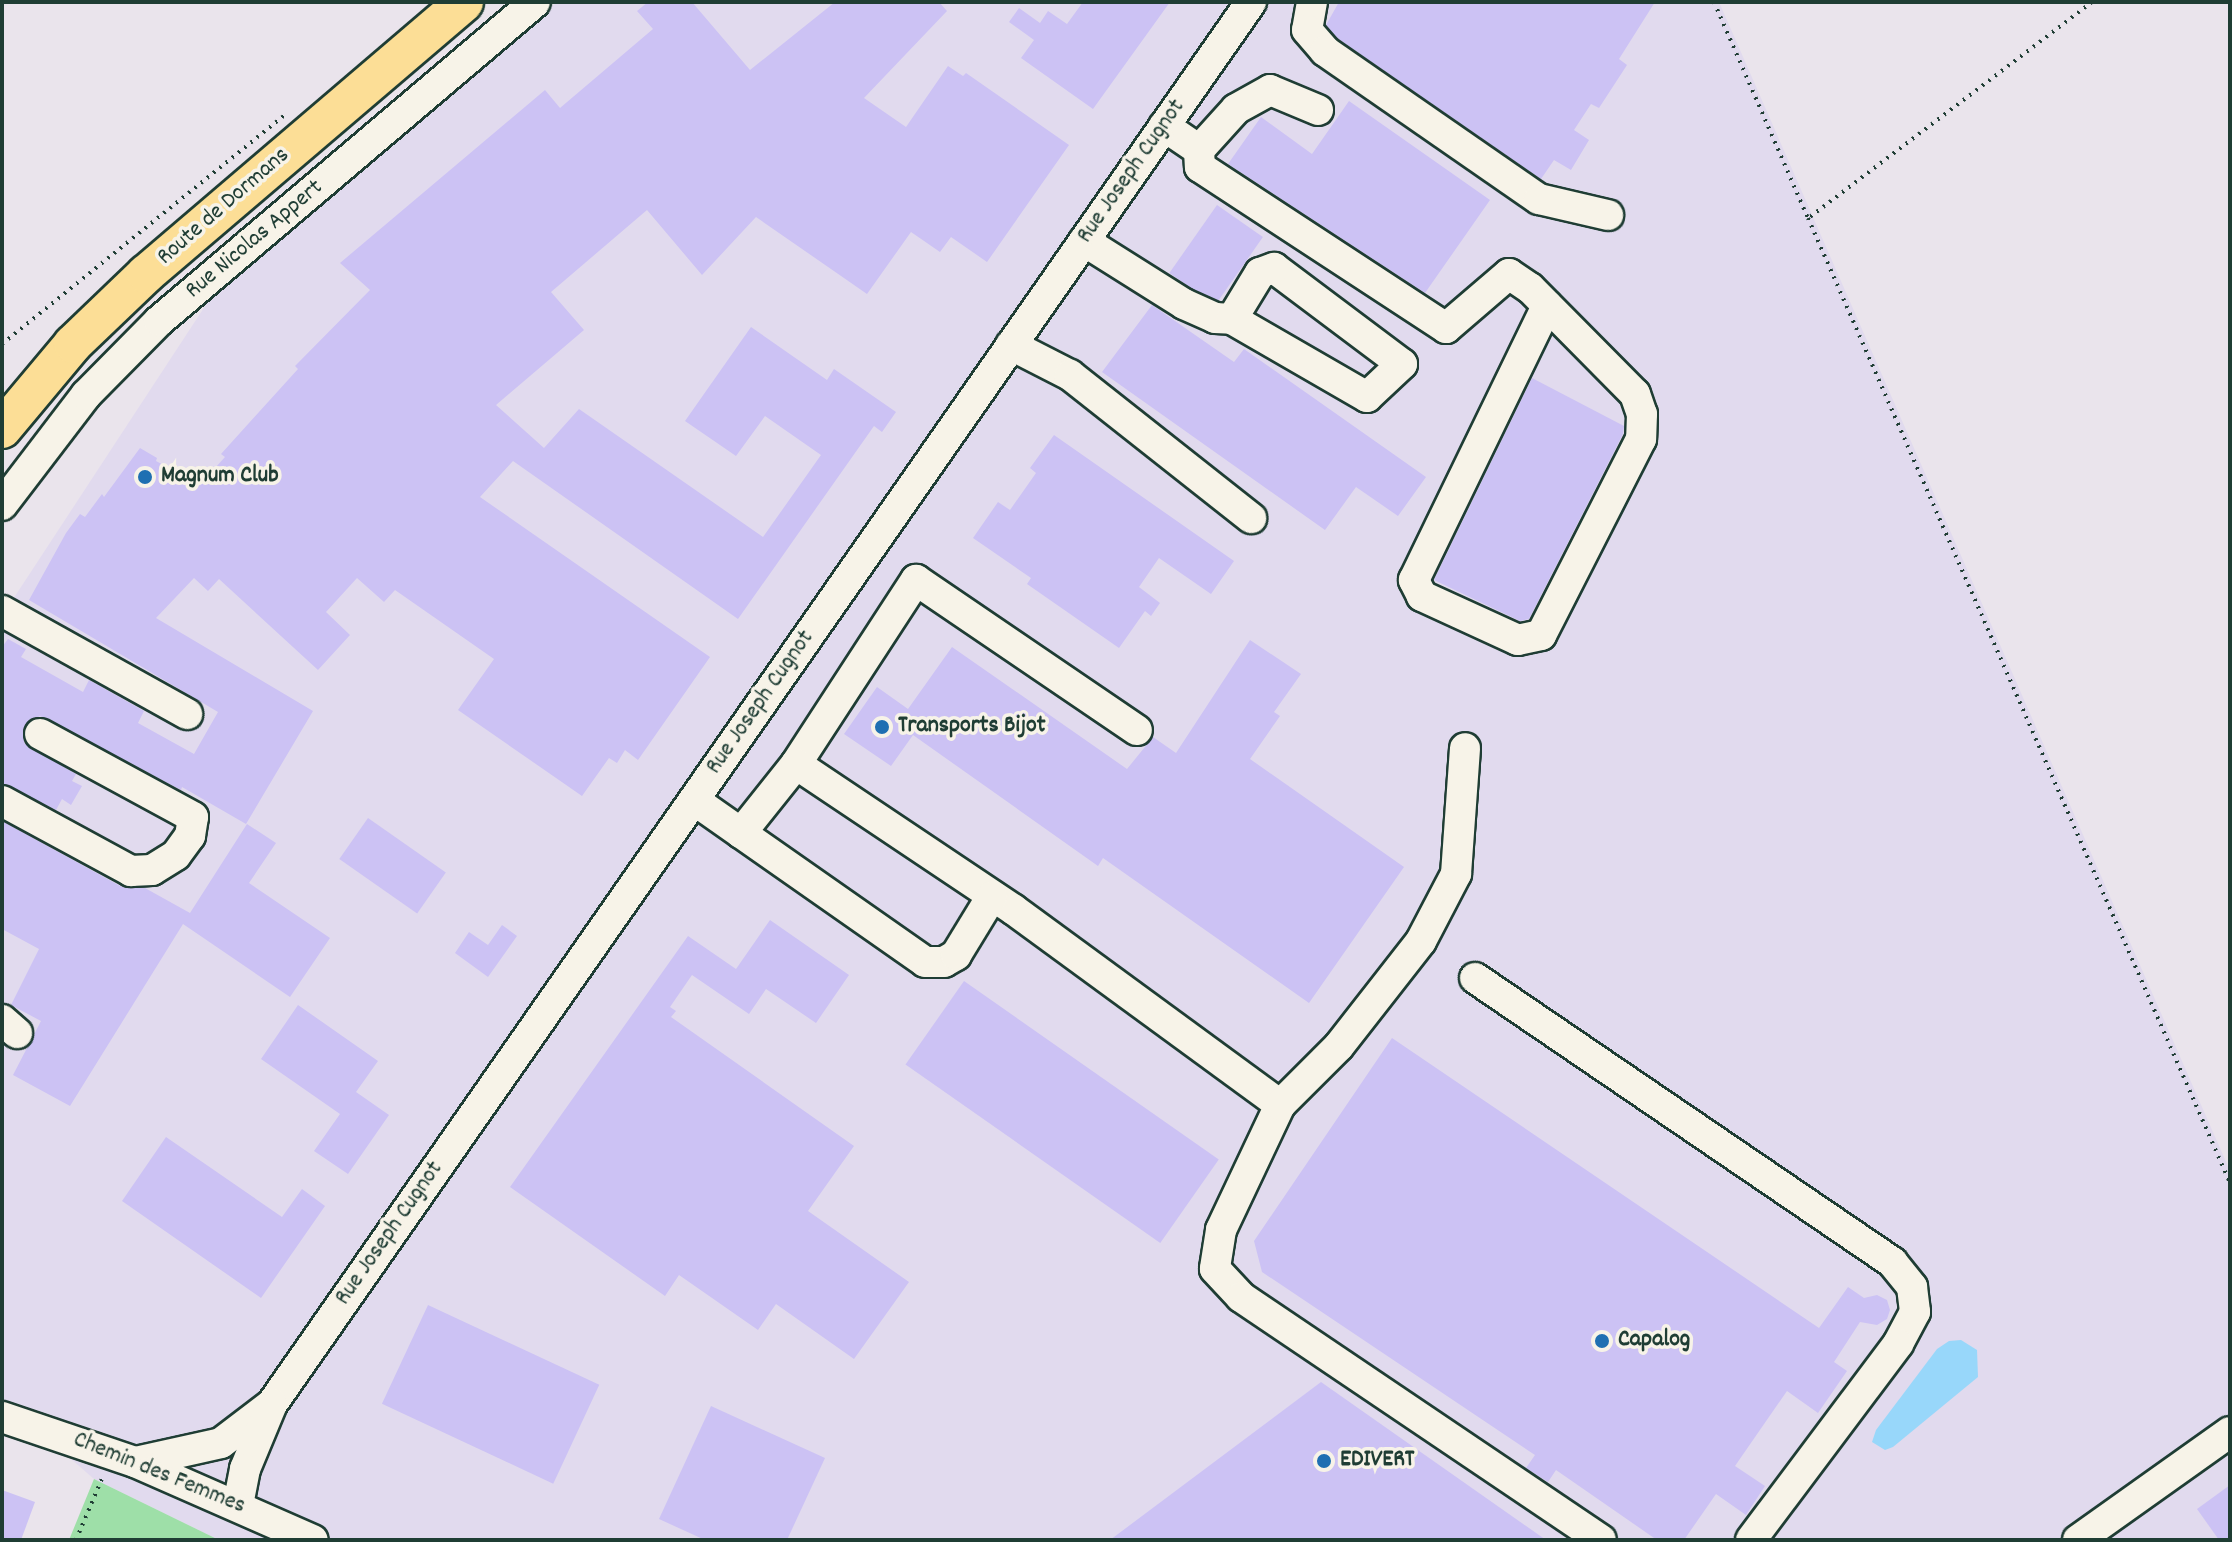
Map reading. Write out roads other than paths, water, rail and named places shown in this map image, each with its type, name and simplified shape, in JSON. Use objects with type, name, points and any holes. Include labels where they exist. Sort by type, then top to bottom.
[{"type":"main road","name":"Route de Dormans","points":[[2,429],[94,324],[464,2]]},
{"type":"street","name":"Rue Nicolas Appert","points":[[2,505],[86,395],[159,321],[535,2]]},
{"type":"street","name":"Rue Joseph Cugnot","points":[[238,1504],[255,1439],[272,1404],[1251,2]]},
{"type":"street","points":[[1312,2],[1307,30],[1325,51],[1539,199],[1608,215]]},
{"type":"street","points":[[1318,110],[1270,90],[1236,109],[1199,150],[1200,167],[1446,328],[1509,274],[1547,306],[1635,394],[1643,431],[1541,635],[1518,640],[1422,596],[1414,580],[1547,306]]},
{"type":"street","points":[[1164,126],[1199,150]]},
{"type":"street","points":[[1084,241],[1184,304],[1215,318],[1232,319],[1367,397],[1402,364],[1274,268],[1260,273],[1232,319]]},
{"type":"street","points":[[1011,345],[1070,375],[1251,518]]},
{"type":"street","points":[[741,833],[796,764],[916,580],[1137,730]]},
{"type":"street","points":[[2,611],[187,714]]},
{"type":"street","points":[[2,801],[131,871],[152,870],[176,855],[190,836],[193,817],[40,734]]},
{"type":"street","points":[[1465,748],[1456,874],[1421,941],[1339,1046],[1280,1105],[1221,1230],[1215,1269],[1241,1297],[1601,1540]]},
{"type":"street","points":[[796,764],[992,896],[1280,1105]]},
{"type":"street","points":[[694,800],[925,962],[944,962],[956,955],[992,896]]},
{"type":"street","points":[[1475,978],[1892,1262],[1912,1287],[1915,1312],[1898,1344],[1751,1540]]},
{"type":"street","name":"Rue Joseph Cugnot","points":[[135,1462],[221,1443],[272,1404]]},
{"type":"street","name":"Chemin des Femmes","points":[[2,1417],[135,1462],[238,1504],[313,1540]]},
{"type":"street","points":[[2078,1540],[2230,1432]]},
{"type":"water","points":[[1961,1340],[1977,1350],[1978,1377],[1893,1447],[1885,1450],[1872,1442],[1876,1430],[1937,1349],[1949,1341]]},
{"type":"place","name":"Magnum Club","points":[[145,477]]},
{"type":"place","name":"Transports Bijot","points":[[882,727]]},
{"type":"place","name":"Capalog","points":[[1602,1341]]},
{"type":"place","name":"EDIVERT","points":[[1324,1461]]}]
